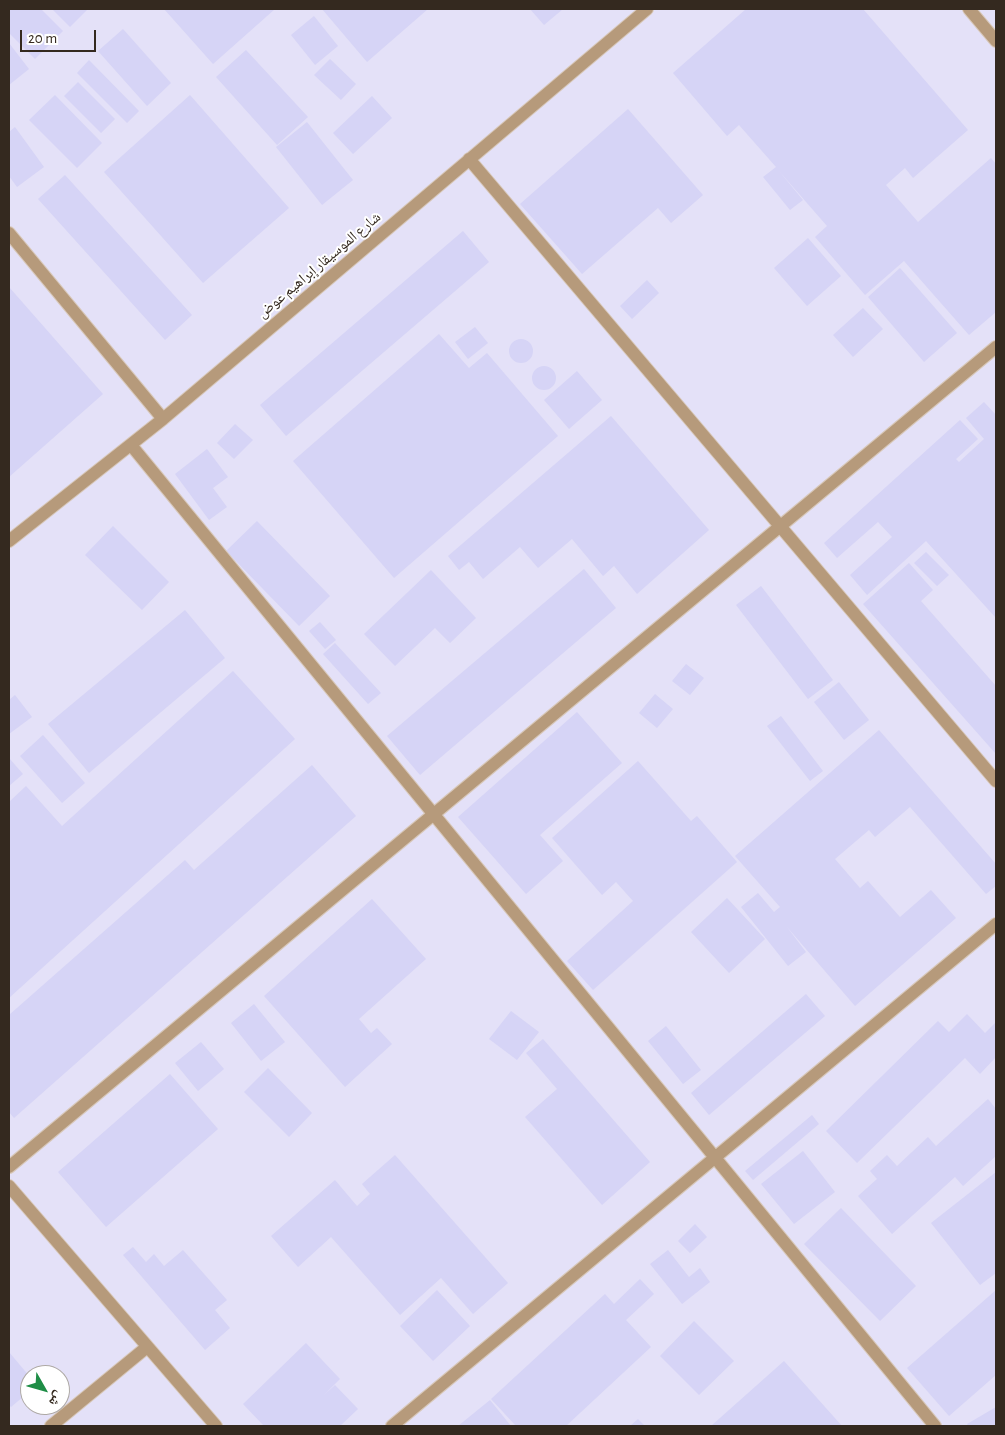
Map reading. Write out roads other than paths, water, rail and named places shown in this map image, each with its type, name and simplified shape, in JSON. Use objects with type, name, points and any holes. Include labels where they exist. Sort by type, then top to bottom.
[{"type":"street","name":"شارع الموسيقار إبراهيم عوض","points":[[9,541],[163,419],[647,9]]},
{"type":"street","points":[[969,9],[996,41]]},
{"type":"street","points":[[469,159],[782,526],[996,781]]},
{"type":"street","points":[[9,233],[163,419]]},
{"type":"street","points":[[9,1167],[996,347]]},
{"type":"street","points":[[130,445],[936,1426]]},
{"type":"street","points":[[392,1426],[996,924]]},
{"type":"street","points":[[9,1186],[216,1426]]},
{"type":"street","points":[[51,1426],[147,1347]]}]
